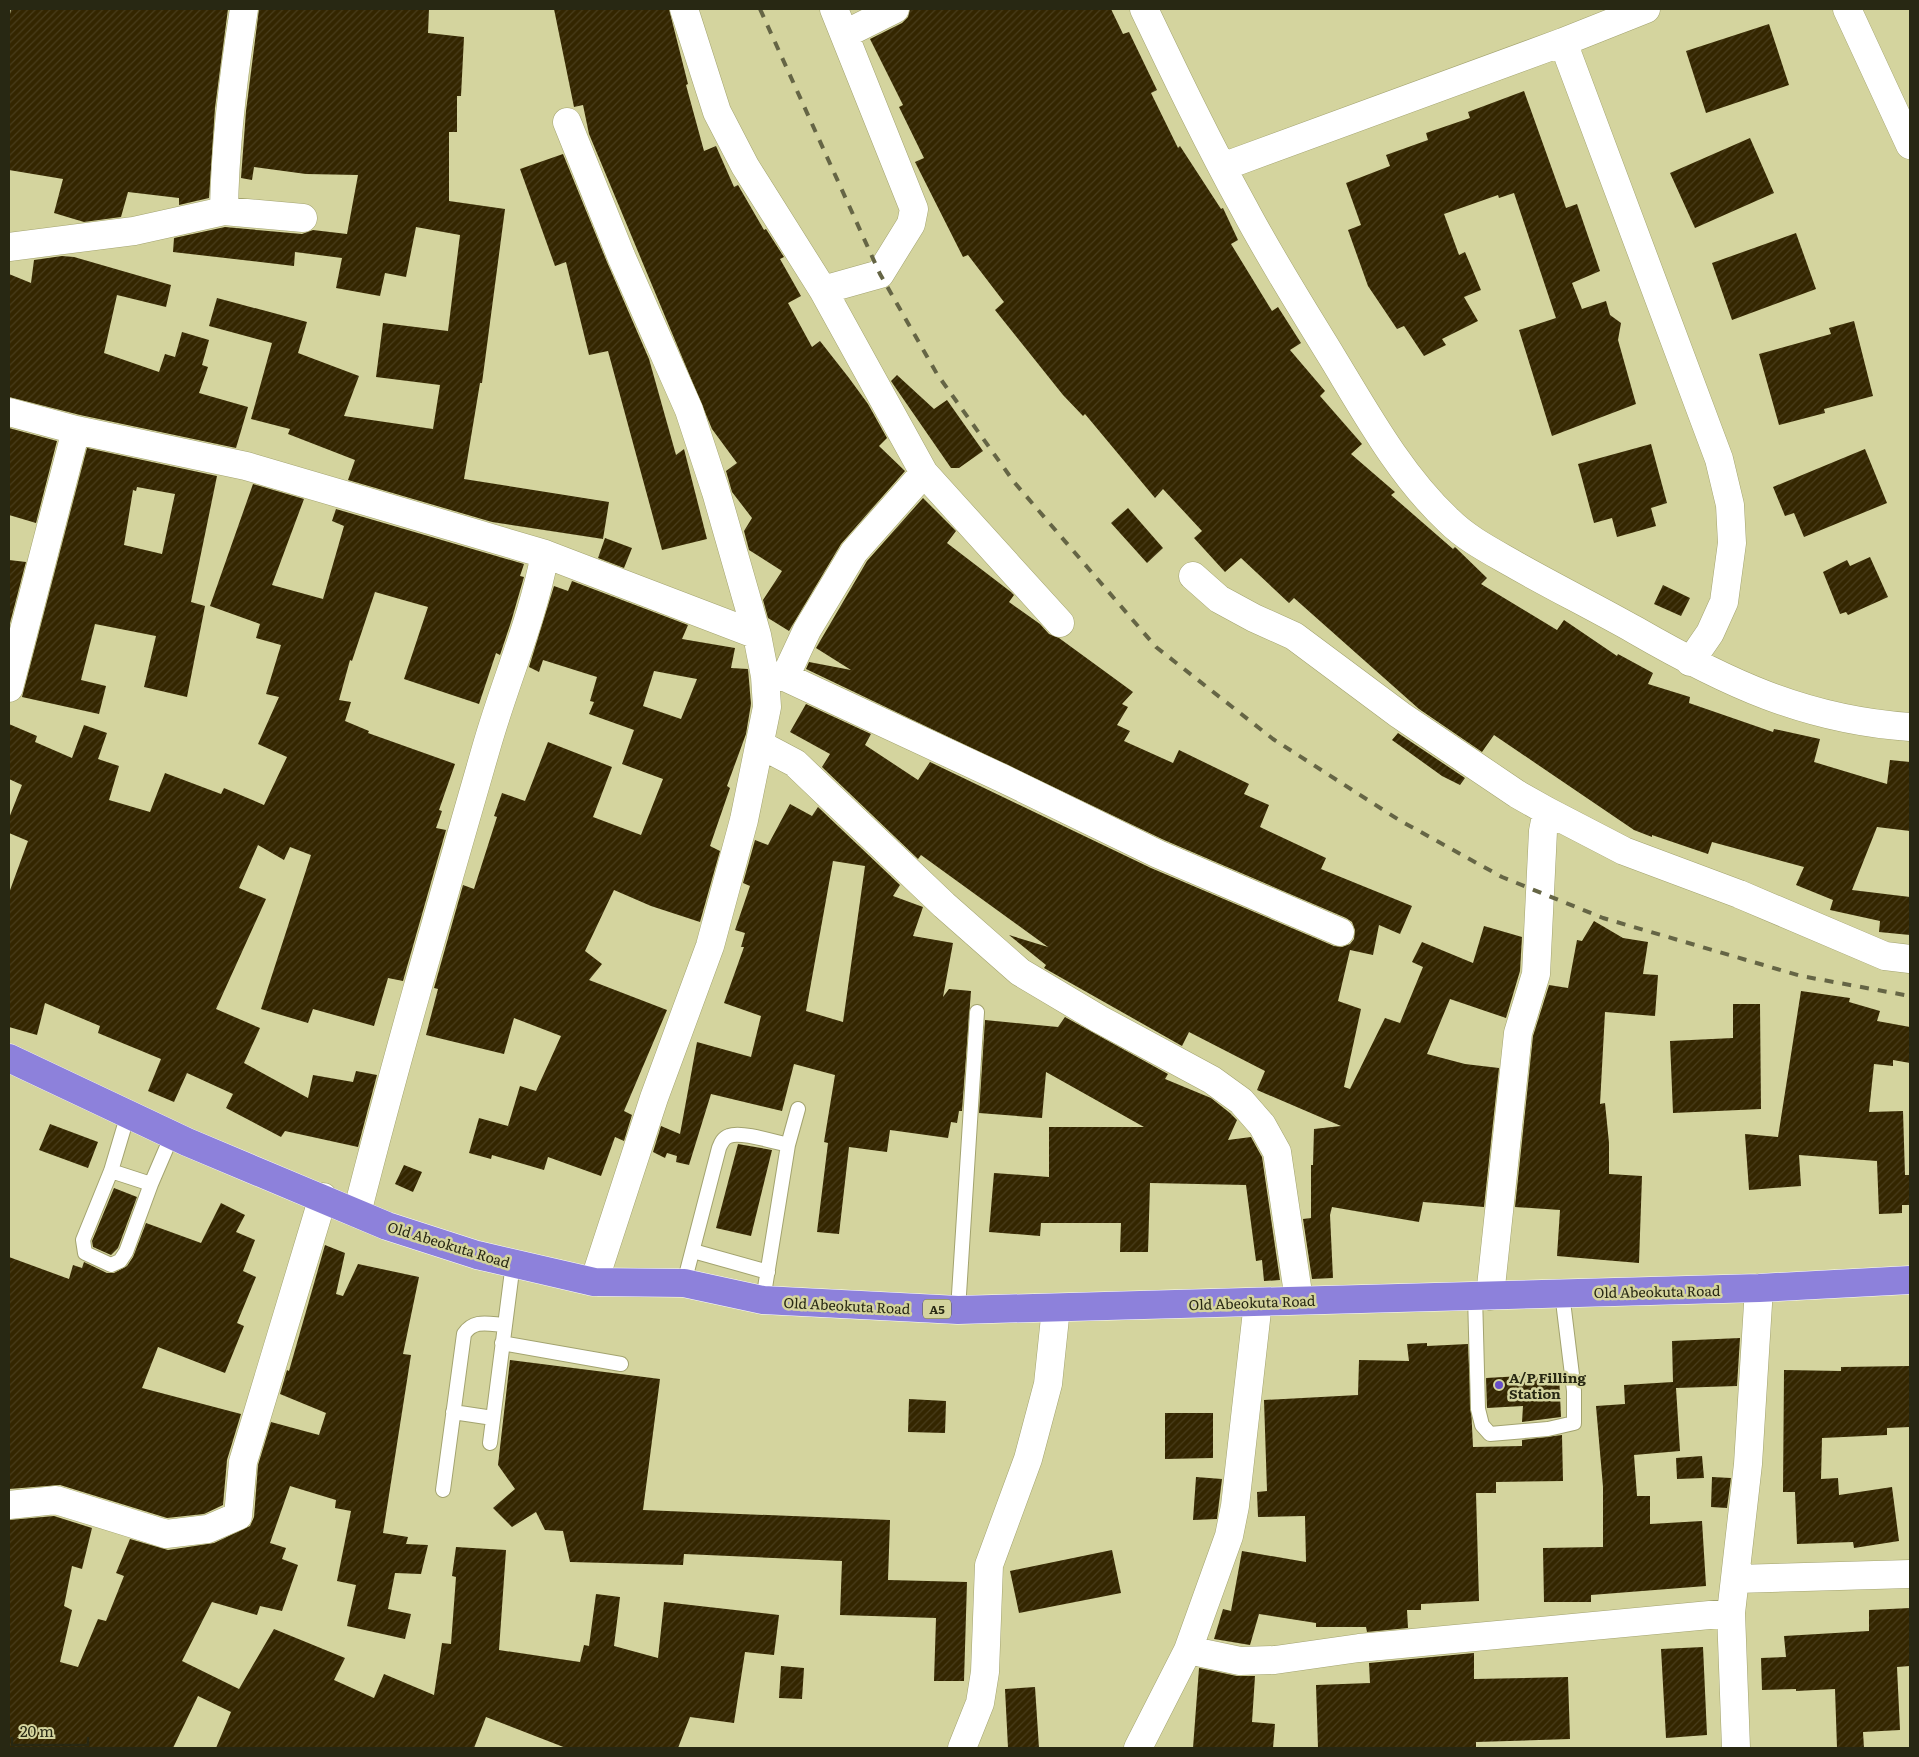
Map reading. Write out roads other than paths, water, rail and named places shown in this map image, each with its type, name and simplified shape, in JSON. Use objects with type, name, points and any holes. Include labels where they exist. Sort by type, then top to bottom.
[{"type":"highway","name":"Old Abeokuta Road","points":[[9,1058],[172,1135],[323,1197],[357,1214],[477,1255],[594,1282],[684,1283],[763,1300],[958,1310],[1759,1288],[1910,1280]]},
{"type":"street","points":[[224,211],[225,165],[231,85],[244,9]]},
{"type":"street","points":[[684,9],[717,112],[745,166],[823,290],[924,473],[1060,623]]},
{"type":"street","points":[[823,290],[880,274],[911,224],[914,208],[834,9]]},
{"type":"street","points":[[845,34],[895,9]]},
{"type":"street","points":[[1144,9],[1222,167],[1280,271],[1353,392],[1404,469],[1443,515],[1477,543],[1690,662],[1765,696],[1831,717],[1877,725],[1910,727]]},
{"type":"street","points":[[1222,167],[1563,42],[1646,9]]},
{"type":"street","points":[[1847,9],[1910,145]]},
{"type":"street","points":[[1563,42],[1719,459],[1730,505],[1732,543],[1724,602],[1710,633],[1690,662]]},
{"type":"street","points":[[567,122],[621,256],[689,410],[716,492],[758,635],[775,676],[1002,778],[1158,854],[1340,932]]},
{"type":"street","points":[[9,247],[134,231],[224,211],[303,218]]},
{"type":"street","points":[[9,412],[76,430],[246,466],[545,554],[758,635]]},
{"type":"street","points":[[9,688],[76,430]]},
{"type":"street","points":[[594,1282],[654,1098],[710,946],[744,820],[775,676],[807,630],[854,552],[924,473]]},
{"type":"street","points":[[357,1214],[388,1094],[496,714],[525,636],[537,596],[545,554]]},
{"type":"street","points":[[1193,576],[1219,599],[1254,618],[1294,636],[1400,716],[1517,794],[1624,851],[1738,894],[1885,956],[1910,959]]},
{"type":"street","points":[[761,745],[795,763],[944,905],[1020,972],[1099,1019],[1212,1080],[1241,1101],[1262,1125],[1277,1152],[1298,1300]]},
{"type":"street","points":[[1483,1296],[1518,1034],[1536,974],[1542,830],[1547,810]]},
{"type":"street","points":[[9,1506],[56,1500],[166,1534],[208,1529],[238,1516],[243,1462],[323,1197]]},
{"type":"street","points":[[1736,1748],[1731,1613],[1748,1464],[1759,1288]]},
{"type":"street","points":[[1138,1748],[1188,1650],[1229,1536],[1235,1506],[1258,1302]]},
{"type":"street","points":[[962,1748],[980,1703],[984,1672],[989,1565],[1028,1459],[1048,1384],[1056,1308]]},
{"type":"street","points":[[1736,1579],[1910,1574]]},
{"type":"street","points":[[1188,1650],[1240,1660],[1275,1660],[1359,1648],[1731,1613]]},
{"type":"lane","points":[[958,1310],[977,1012]]},
{"type":"lane","points":[[763,1300],[788,1145],[798,1109]]},
{"type":"lane","points":[[128,1114],[111,1171],[82,1247],[85,1254],[111,1265],[120,1261],[126,1252],[151,1184],[172,1135]]},
{"type":"lane","points":[[684,1283],[719,1148],[724,1139],[730,1135],[743,1136],[788,1145]]},
{"type":"lane","points":[[111,1171],[151,1184]]},
{"type":"lane","points":[[693,1251],[768,1272]]},
{"type":"lane","points":[[490,1443],[513,1263]]},
{"type":"lane","points":[[1483,1296],[1478,1409],[1482,1425],[1490,1434],[1548,1429],[1574,1423],[1574,1390],[1562,1293]]},
{"type":"lane","points":[[443,1490],[464,1334],[469,1326],[477,1322],[505,1326]]},
{"type":"lane","points":[[502,1343],[621,1364]]},
{"type":"lane","points":[[453,1412],[493,1418]]},
{"type":"railway","points":[[760,9],[880,274],[937,374],[1014,482],[1156,647],[1273,739],[1399,820],[1502,877],[1603,918],[1801,976],[1910,996]]},
{"type":"place","name":"A/P Filling Station","points":[[1499,1385]]}]
